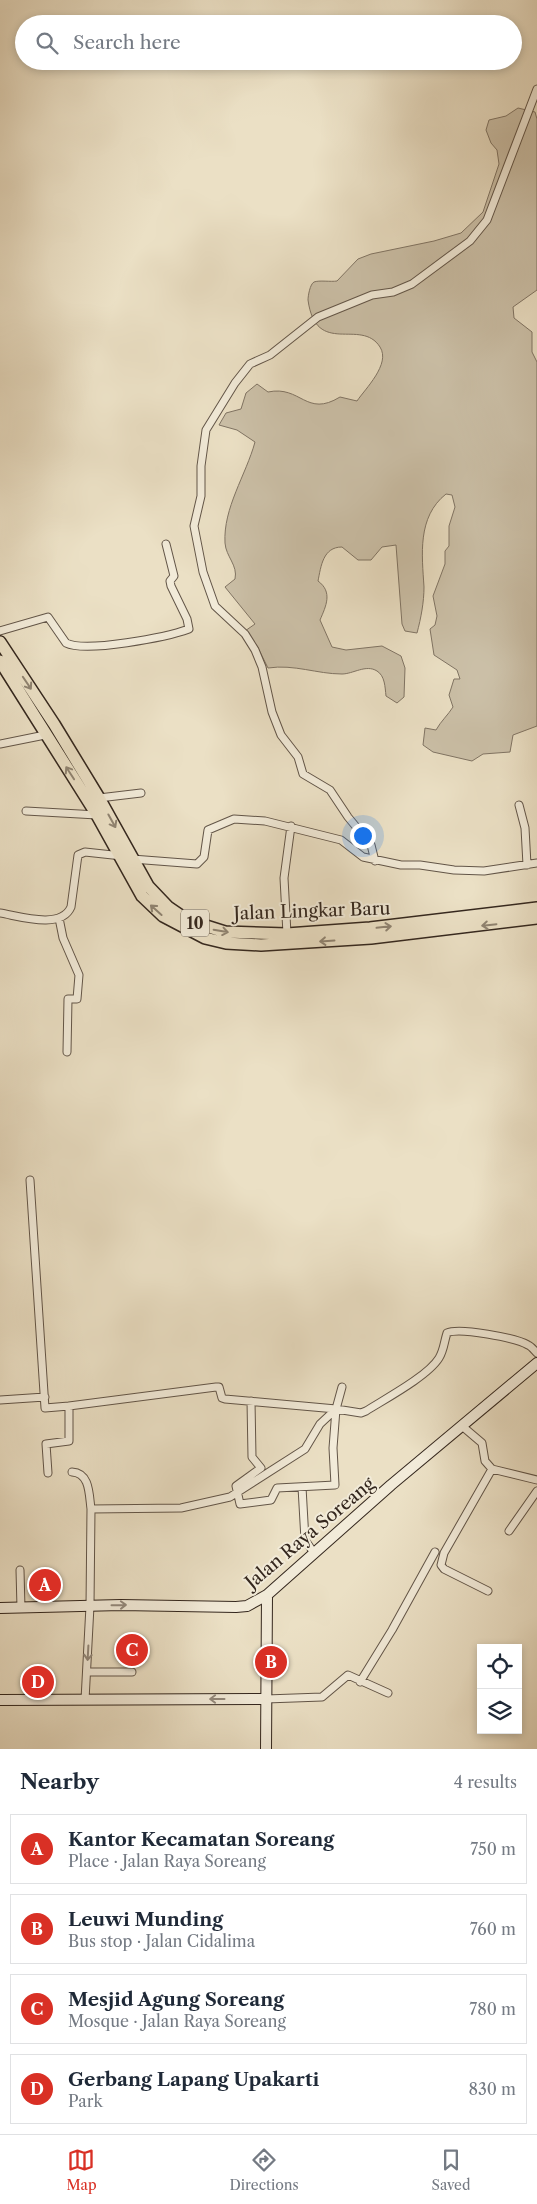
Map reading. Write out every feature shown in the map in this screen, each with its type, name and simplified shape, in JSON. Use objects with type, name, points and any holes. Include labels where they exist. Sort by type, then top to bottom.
[{"type":"highway","name":"Jalan Lingkar Baru","points":[[0,642],[54,724],[99,798],[132,859],[156,896],[187,920],[225,932],[287,934],[370,928],[537,908]]},
{"type":"highway","name":"Jalan Lingkar Baru","points":[[0,660],[45,735],[97,815],[142,896],[163,916],[205,938],[226,943],[261,945],[371,938],[537,918]]},
{"type":"main road","name":"Jalan Raya Soreang","points":[[0,1608],[247,1606],[267,1595],[537,1363]]},
{"type":"main road","points":[[266,1749],[267,1595]]},
{"type":"main road","points":[[0,1700],[266,1699]]},
{"type":"street","points":[[375,861],[371,845],[330,790],[303,774],[298,757],[281,734],[275,720],[255,650],[245,634],[221,612],[212,600],[203,572],[194,526],[201,496],[201,466],[206,430],[235,383],[250,364],[270,355],[318,317],[372,295],[393,292],[412,284],[470,241],[487,220],[537,89]]},
{"type":"street","points":[[0,631],[48,617],[66,643],[80,646],[115,644],[189,629],[187,619],[171,586],[170,581],[174,576],[166,544]]},
{"type":"street","points":[[0,744],[45,735]]},
{"type":"street","points":[[99,798],[141,793]]},
{"type":"street","points":[[519,805],[525,828],[527,865]]},
{"type":"street","points":[[26,811],[97,815]]},
{"type":"street","points":[[0,913],[47,920],[59,918],[69,912],[78,855],[85,852],[132,859],[197,864],[204,857],[208,830],[234,819],[266,821],[291,826],[341,840],[364,858],[401,865],[484,871],[537,864]]},
{"type":"street","points":[[287,934],[284,878],[291,826]]},
{"type":"street","points":[[59,918],[63,938],[79,975],[77,999],[68,1000],[67,1052]]},
{"type":"street","points":[[30,1180],[46,1409],[219,1387],[222,1398],[225,1399],[336,1413],[361,1413],[394,1394],[438,1360],[445,1347],[447,1332],[514,1340],[529,1345],[537,1352]]},
{"type":"street","points":[[251,1401],[252,1457],[261,1468],[238,1484],[237,1491],[240,1504],[271,1500],[275,1489],[333,1486],[337,1483],[333,1448],[336,1413],[342,1387]]},
{"type":"street","points":[[0,1400],[45,1397]]},
{"type":"street","points":[[48,1473],[46,1444],[69,1441],[69,1406]]},
{"type":"street","points":[[91,1509],[182,1508],[222,1500],[305,1449],[320,1424],[336,1413]]},
{"type":"street","points":[[462,1426],[482,1442],[485,1462],[492,1469],[537,1480]]},
{"type":"street","points":[[488,1592],[444,1569],[441,1561],[492,1469]]},
{"type":"street","points":[[72,1472],[80,1473],[85,1478],[91,1509],[90,1606],[85,1700]]},
{"type":"street","points":[[302,1487],[305,1540],[314,1553]]},
{"type":"street","points":[[509,1531],[537,1491]]},
{"type":"street","points":[[360,1682],[392,1630],[435,1552]]},
{"type":"street","points":[[20,1570],[20,1608]]},
{"type":"street","points":[[87,1672],[132,1672]]},
{"type":"street","points":[[266,1699],[322,1697],[348,1675],[388,1693]]},
{"type":"shaded area","points":[[518,108],[535,112],[537,119],[537,290],[513,307],[514,318],[532,332],[532,352],[537,362],[537,726],[513,735],[510,752],[483,754],[472,761],[433,752],[423,745],[425,728],[436,730],[453,707],[449,695],[454,679],[460,679],[457,670],[434,655],[430,629],[435,625],[437,616],[433,596],[445,564],[445,551],[449,546],[449,526],[455,507],[452,495],[446,494],[437,503],[426,525],[422,550],[424,587],[417,633],[405,631],[402,624],[396,545],[382,547],[371,560],[358,560],[342,547],[336,548],[327,554],[320,569],[318,581],[323,585],[327,599],[320,620],[332,647],[346,650],[382,646],[401,656],[405,668],[404,697],[397,703],[386,696],[382,676],[373,669],[342,674],[287,667],[268,668],[257,646],[245,631],[255,624],[225,587],[235,579],[235,569],[227,553],[225,530],[231,504],[255,442],[237,430],[219,425],[226,413],[241,409],[246,393],[257,384],[268,392],[279,391],[288,393],[311,403],[328,403],[340,397],[357,401],[380,368],[382,354],[380,347],[372,339],[362,335],[340,334],[320,328],[313,317],[308,300],[311,285],[316,281],[337,281],[358,259],[371,254],[434,241],[461,233],[483,212],[499,164],[497,150],[491,143],[486,130],[489,120],[506,116]]},
{"type":"place","name":"Kantor Kecamatan Soreang","points":[[45,1585]]},
{"type":"place","name":"Mesjid Agung Soreang","points":[[132,1650]]},
{"type":"place","name":"Leuwi Munding","points":[[271,1662]]},
{"type":"place","name":"Gerbang Lapang Upakarti","points":[[38,1682]]}]
